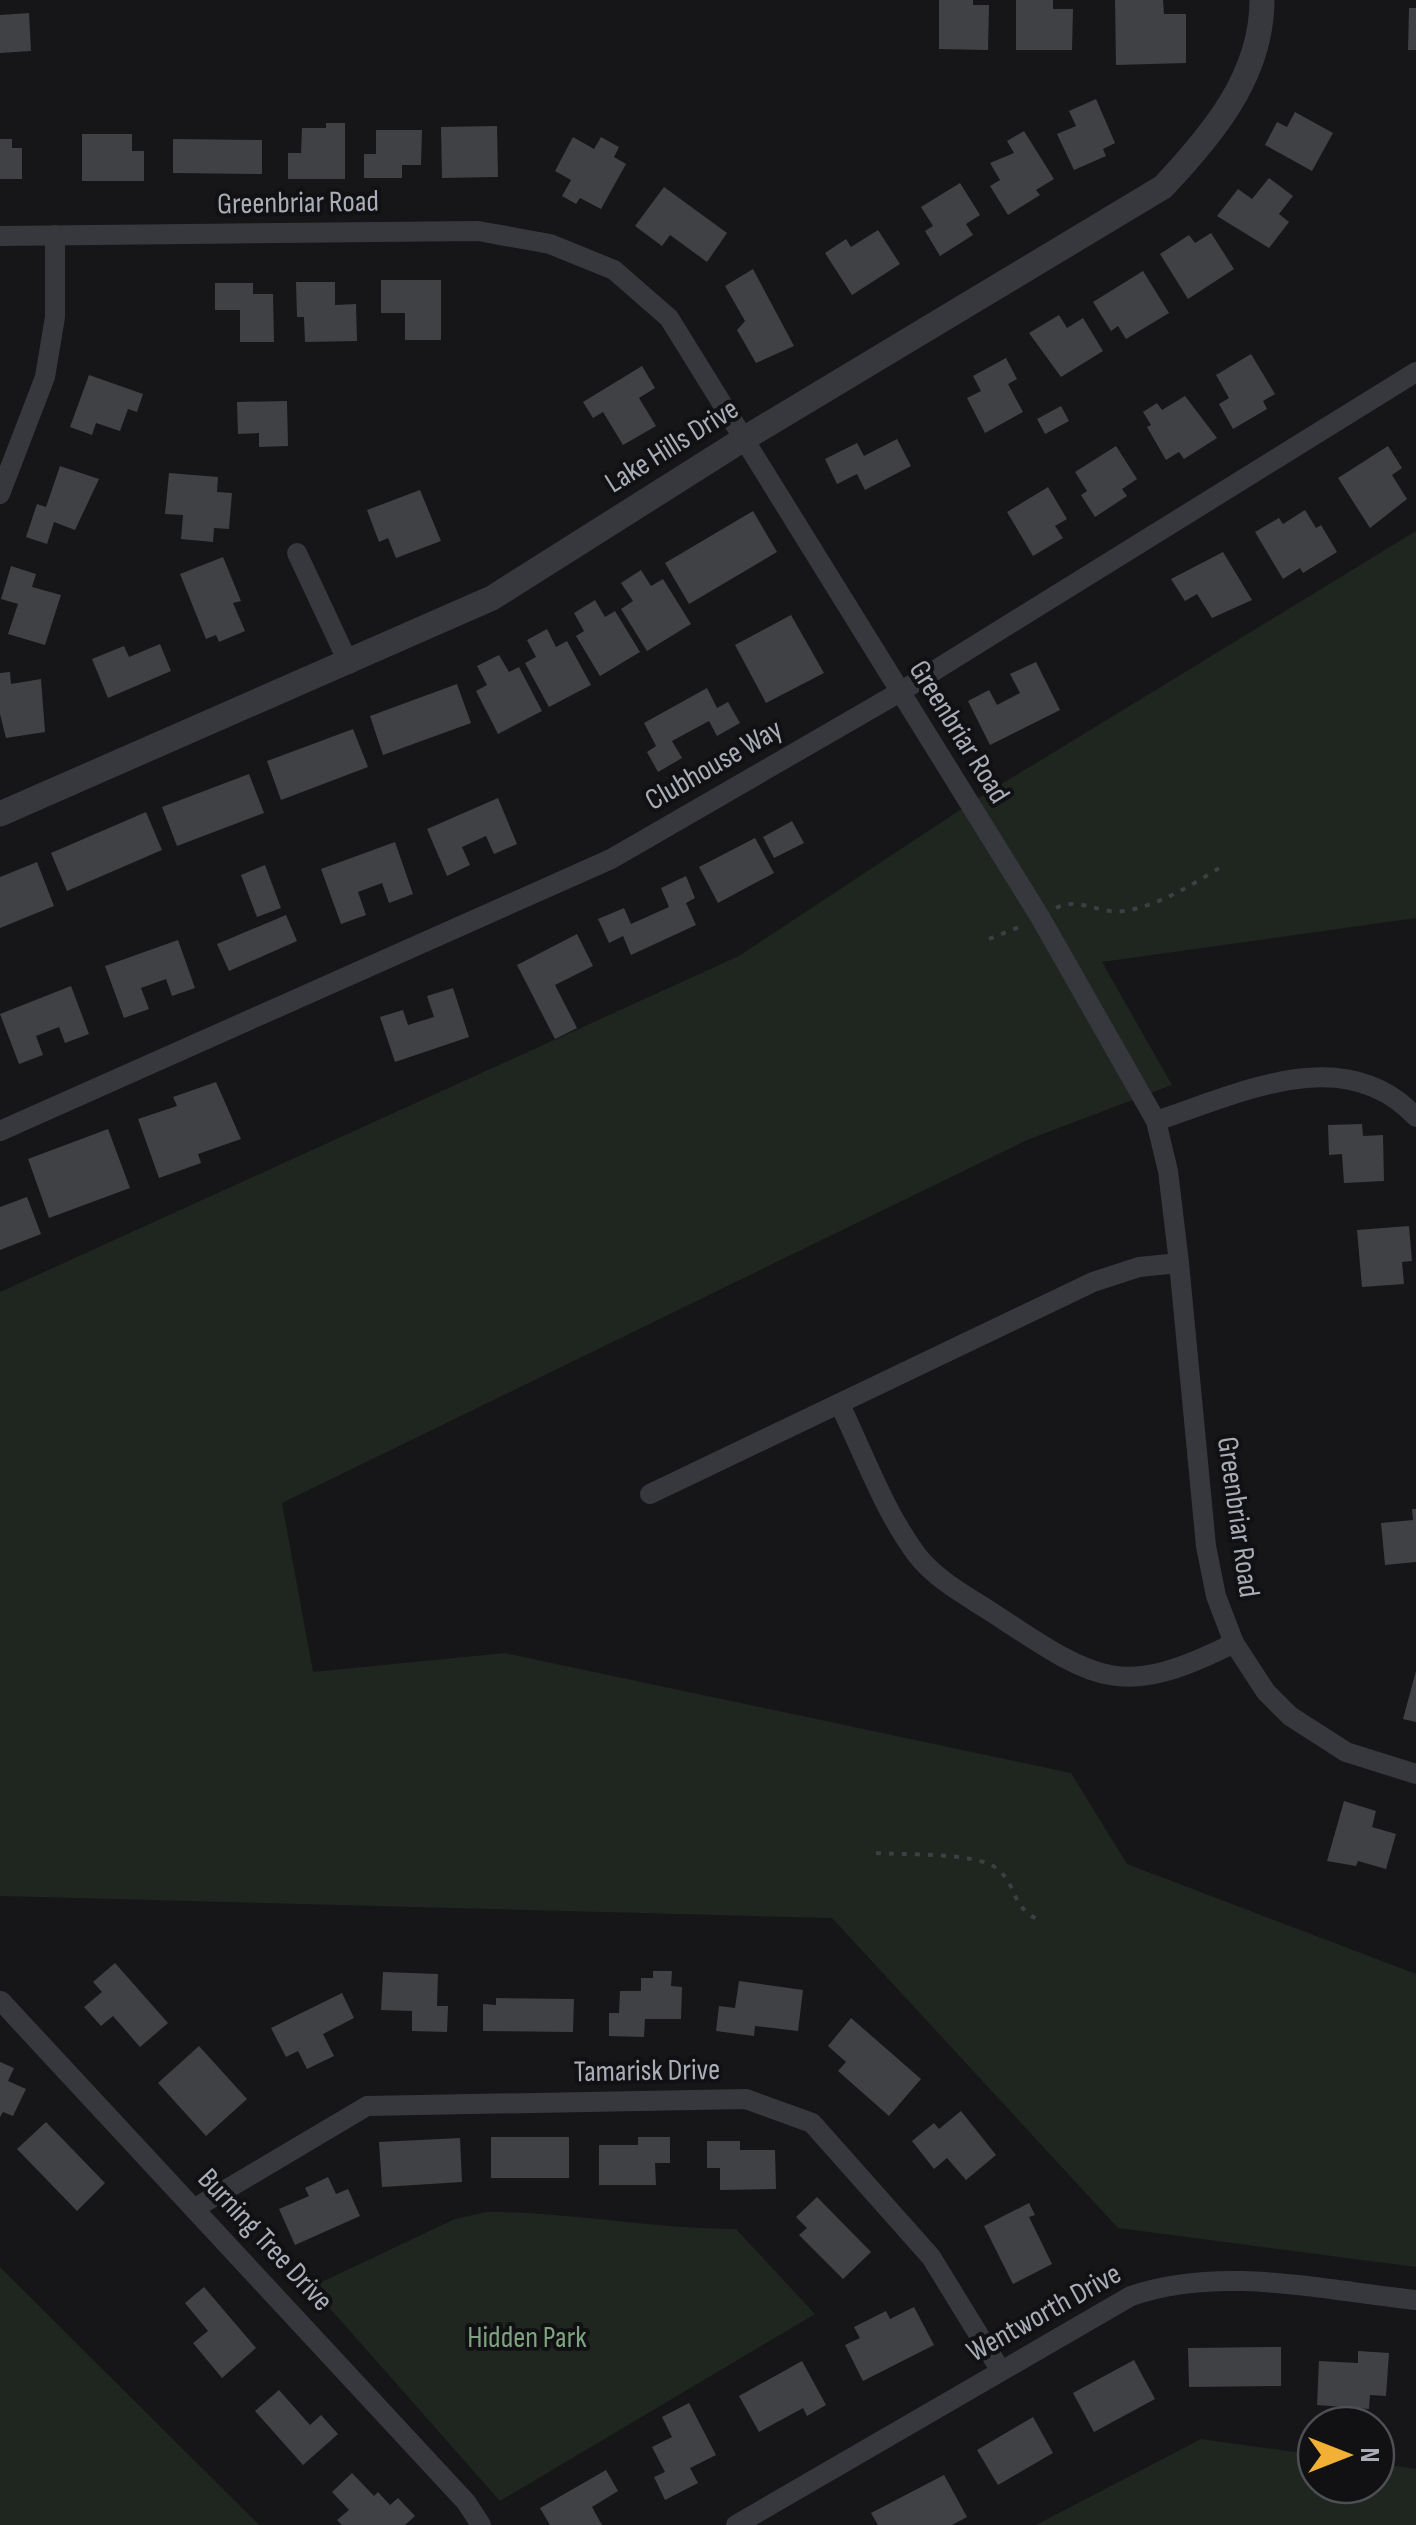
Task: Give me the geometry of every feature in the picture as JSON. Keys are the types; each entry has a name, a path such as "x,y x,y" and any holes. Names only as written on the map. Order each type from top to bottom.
{"street":[{"name":"Lake Hills Drive","path":"0,814 492,598 742,440 1163,187 1210,138 1245,79 1262,0"},
{"name":"Greenbriar Road","path":"0,236 478,230 550,244 614,270 669,318 1040,917 1156,1121 1179,1263 1206,1546 1216,1596 1234,1642 1266,1692 1303,1726 1346,1752 1416,1774"},
{"path":"0,494 46,377 56,317 55,235"},
{"name":"Clubhouse Way","path":"0,1131 611,859 900,692 1416,372"},
{"path":"297,553 349,664"},
{"path":"1156,1121 1271,1084 1320,1075 1367,1083 1416,1118"},
{"path":"650,1494 1093,1282 1139,1267 1179,1263"},
{"path":"840,1404 898,1524 920,1559 945,1582 1059,1656 1092,1672 1141,1678 1172,1672 1234,1642"},
{"name":"Burning Tree Drive","path":"1,2000 466,2502 481,2525"},
{"name":"Tamarisk Drive","path":"195,2208 368,2106 746,2099 812,2124 932,2256 1001,2371"},
{"name":"Wentworth Drive","path":"736,2525 1131,2296 1163,2285 1212,2278 1416,2300"}],"path":[{"path":"988,939 1069,902 1107,912 1128,910 1224,865"},
{"path":"876,1852 984,1862 1002,1875 1019,1908 1041,1921"}],"green space":[{"path":"1416,531 1416,918 1102,962 1172,1085 1027,1140 282,1503 313,1672 505,1653 1071,1773 1127,1864 1416,1974 1416,2267 1118,2228 832,1918 0,1896 0,1292 739,956 969,804"},
{"name":"Hidden Park","path":"486,2212 736,2229 815,2314 500,2501 311,2287 455,2219"},
{"path":"0,2267 259,2525 0,2525"},
{"path":"1201,2439 1296,2452 1296,2505 1396,2505 1396,2466 1416,2469 1416,2525 1036,2525"}],"building":[{"path":"939,0 973,0 973,5 989,5 988,50 939,49"},
{"path":"1016,0 1053,0 1053,9 1073,9 1072,50 1016,50"},
{"path":"1115,0 1163,0 1164,14 1186,14 1186,63 1116,65"},
{"path":"1409,8 1416,8 1416,50 1408,50"},
{"path":"29,13 31,51 0,53 0,15"},
{"path":"1096,99 1115,143 1103,149 1106,156 1074,170 1057,134 1076,126 1069,111"},
{"path":"1295,112 1333,133 1312,171 1265,145 1277,122 1287,127"},
{"path":"326,123 345,123 345,179 288,179 288,153 301,153 302,128 326,128"},
{"path":"497,126 498,177 442,178 441,127"},
{"path":"376,130 422,130 421,165 402,165 402,178 364,178 364,154 376,154"},
{"path":"1024,131 1054,179 1036,190 1040,195 1008,215 990,186 1000,180 990,163 1014,153 1007,141"},
{"path":"82,134 132,134 132,151 144,151 144,181 82,181"},
{"path":"573,137 594,149 601,137 619,147 614,157 626,164 601,209 580,198 576,204 562,196 571,180 555,171"},
{"path":"0,139 12,139 12,148 22,148 22,179 0,179"},
{"path":"173,139 262,140 262,174 173,173"},
{"path":"1269,178 1293,196 1279,214 1289,222 1269,248 1217,216 1238,189 1252,199"},
{"path":"960,183 980,215 966,224 973,235 940,256 925,231 933,226 921,207"},
{"path":"664,187 727,233 707,262 670,235 662,246 635,226"},
{"path":"878,230 900,264 852,295 825,253 846,239 851,247"},
{"path":"1211,233 1234,269 1188,299 1160,254 1189,235 1195,243"},
{"path":"753,269 794,346 756,363 737,330 745,321 725,286"},
{"path":"1143,271 1169,313 1126,339 1118,326 1111,331 1093,302"},
{"path":"381,280 441,280 441,340 405,340 405,313 381,313"},
{"path":"296,282 335,282 335,305 356,304 357,341 305,342 304,317 297,317"},
{"path":"215,283 253,283 253,294 273,294 274,342 240,342 240,310 215,310"},
{"path":"1059,315 1067,328 1083,318 1103,351 1061,377 1029,333"},
{"path":"1251,354 1275,394 1263,401 1267,409 1233,429 1219,404 1229,398 1216,375"},
{"path":"1006,358 1017,379 1008,384 1023,412 985,433 967,398 981,391 973,376"},
{"path":"642,366 655,388 639,398 656,426 623,445 603,412 593,418 583,402"},
{"path":"89,375 143,394 137,412 128,409 120,431 96,423 92,435 70,427"},
{"path":"1185,396 1217,438 1184,459 1179,452 1166,460 1143,412 1157,403 1162,410"},
{"path":"287,401 288,446 259,447 259,433 238,434 237,402"},
{"path":"1061,406 1069,421 1045,434 1037,419"},
{"path":"897,439 911,466 865,490 857,474 837,484 825,459 857,443 864,456"},
{"path":"1116,446 1137,479 1122,489 1127,496 1095,517 1081,495 1087,491 1075,472"},
{"path":"1388,446 1402,468 1392,475 1407,499 1370,528 1338,478"},
{"path":"60,466 99,479 75,530 54,522 47,544 26,537 37,504 46,507"},
{"path":"169,473 218,477 217,492 232,493 229,529 214,528 213,542 181,539 183,515 165,514"},
{"path":"1048,487 1067,519 1055,526 1063,538 1033,556 1007,512"},
{"path":"420,490 441,541 396,558 388,538 379,542 367,510"},
{"path":"1305,510 1316,528 1321,525 1337,552 1303,573 1300,568 1283,579 1255,532 1279,518 1283,524"},
{"path":"753,511 777,552 689,604 665,563"},
{"path":"1223,552 1252,600 1212,618 1197,594 1185,601 1171,579"},
{"path":"223,557 241,601 233,603 245,631 219,642 216,635 206,639 180,574"},
{"path":"11,566 36,574 32,587 61,595 45,645 8,634 18,604 1,599"},
{"path":"641,570 651,586 663,579 691,624 647,651 621,609 633,601 621,583"},
{"path":"595,600 605,617 615,611 640,652 600,676 576,636 584,631 574,613"},
{"path":"791,615 824,673 766,703 735,645"},
{"path":"547,629 556,647 567,641 591,685 549,707 525,663 536,657 527,640"},
{"path":"160,644 171,671 108,698 92,659 124,646 129,657"},
{"path":"499,655 509,672 519,667 542,711 498,734 476,691 487,685 477,666"},
{"path":"1036,662 1060,710 990,745 968,701 989,690 997,705 1020,693 1010,674"},
{"path":"10,672 11,684 41,679 45,732 6,738 0,714 0,673"},
{"path":"457,684 471,723 383,755 370,716"},
{"path":"707,688 717,708 728,702 740,723 717,736 709,721 672,741 682,758 658,772 647,752 656,746 644,723"},
{"path":"353,729 368,767 281,800 267,761"},
{"path":"249,774 264,813 177,846 162,807"},
{"path":"498,798 517,844 494,854 486,836 462,847 470,865 447,876 427,829"},
{"path":"146,812 162,850 67,891 51,853"},
{"path":"792,821 804,843 774,858 763,837"},
{"path":"755,838 774,873 718,903 699,867"},
{"path":"395,842 413,894 389,903 382,883 358,892 366,915 341,924 321,869"},
{"path":"37,862 54,906 0,928 0,877"},
{"path":"265,865 281,908 257,917 241,875"},
{"path":"686,876 695,898 686,903 696,925 631,955 623,936 609,943 598,919 624,908 631,924 669,907 661,888"},
{"path":"286,915 297,941 229,971 217,944"},
{"path":"577,934 593,966 555,985 577,1028 555,1039 517,965"},
{"path":"178,940 195,988 172,996 166,979 141,988 149,1009 124,1018 105,966"},
{"path":"71,986 89,1034 65,1043 59,1027 36,1036 43,1055 19,1064 0,1014"},
{"path":"453,988 469,1037 395,1062 380,1017 403,1010 408,1025 434,1017 427,996"},
{"path":"216,1082 241,1139 198,1154 201,1163 159,1178 138,1119 177,1106 173,1097"},
{"path":"1362,1124 1363,1136 1383,1135 1384,1181 1344,1183 1342,1154 1329,1155 1328,1125"},
{"path":"108,1129 130,1188 49,1218 28,1159"},
{"path":"27,1197 41,1234 0,1250 0,1207"},
{"path":"1409,1226 1412,1261 1402,1262 1404,1284 1362,1287 1357,1230"},
{"path":"1412,1509 1416,1509 1416,1562 1385,1565 1381,1523 1413,1520"},
{"path":"1416,1671 1416,1722 1403,1719"},
{"path":"1344,1801 1376,1811 1372,1827 1396,1834 1386,1869 1358,1861 1356,1866 1327,1861"},
{"path":"115,1963 168,2023 140,2047 113,2016 101,2026 84,2007 102,1992 93,1982"},
{"path":"653,1971 672,1971 671,1986 682,1987 681,2019 645,2019 644,2037 609,2036 609,2013 619,2013 620,1991 641,1991 641,1978 653,1978"},
{"path":"383,1972 438,1974 437,2006 448,2006 447,2032 412,2031 412,2011 381,2010"},
{"path":"739,1981 803,1990 798,2031 755,2026 754,2036 716,2031 719,2006 735,2008"},
{"path":"342,1993 354,2018 323,2034 334,2056 307,2069 298,2051 286,2057 271,2028"},
{"path":"496,1998 574,1999 573,2032 483,2031 483,2004 496,2005"},
{"path":"851,2018 921,2079 889,2116 838,2071 846,2062 828,2046"},
{"path":"199,2046 247,2099 206,2136 158,2083"},
{"path":"0,2062 14,2068 8,2081 26,2089 13,2116 3,2112 0,2117"},
{"path":"961,2111 996,2155 966,2180 947,2158 934,2169 912,2141 934,2123 939,2129"},
{"path":"46,2122 105,2183 77,2211 17,2149"},
{"path":"491,2137 569,2137 569,2178 491,2178"},
{"path":"638,2137 670,2137 670,2163 655,2163 656,2185 599,2185 599,2145 638,2145"},
{"path":"460,2138 462,2182 382,2187 379,2142"},
{"path":"707,2141 740,2141 740,2150 775,2150 776,2189 720,2190 720,2168 707,2168"},
{"path":"328,2177 336,2194 348,2189 360,2216 295,2245 279,2209 309,2196 305,2188"},
{"path":"817,2197 871,2252 843,2279 799,2235 807,2228 796,2217"},
{"path":"1029,2203 1035,2215 1029,2217 1052,2264 1013,2284 984,2226"},
{"path":"204,2287 256,2348 222,2378 193,2343 208,2331 185,2303"},
{"path":"914,2307 934,2345 863,2381 845,2345 860,2338 854,2327 886,2311 890,2319"},
{"path":"1281,2347 1281,2386 1189,2387 1188,2348"},
{"path":"1358,2351 1389,2353 1386,2396 1370,2395 1369,2405 1317,2405 1319,2361 1358,2363"},
{"path":"1134,2360 1155,2399 1094,2432 1073,2393"},
{"path":"802,2361 826,2405 807,2416 803,2408 759,2432 739,2396"},
{"path":"279,2390 310,2425 321,2415 338,2434 303,2465 255,2411"},
{"path":"689,2403 716,2455 690,2468 698,2483 665,2500 654,2477 665,2472 652,2447 672,2437 662,2417"},
{"path":"1033,2417 1053,2453 998,2485 977,2450"},
{"path":"606,2470 618,2491 592,2507 602,2525 550,2525 540,2508"},
{"path":"352,2473 374,2496 378,2492 390,2505 398,2498 415,2516 405,2525 342,2525 337,2520 349,2510 332,2492"},
{"path":"944,2475 967,2517 952,2525 878,2525 871,2513"}]}
